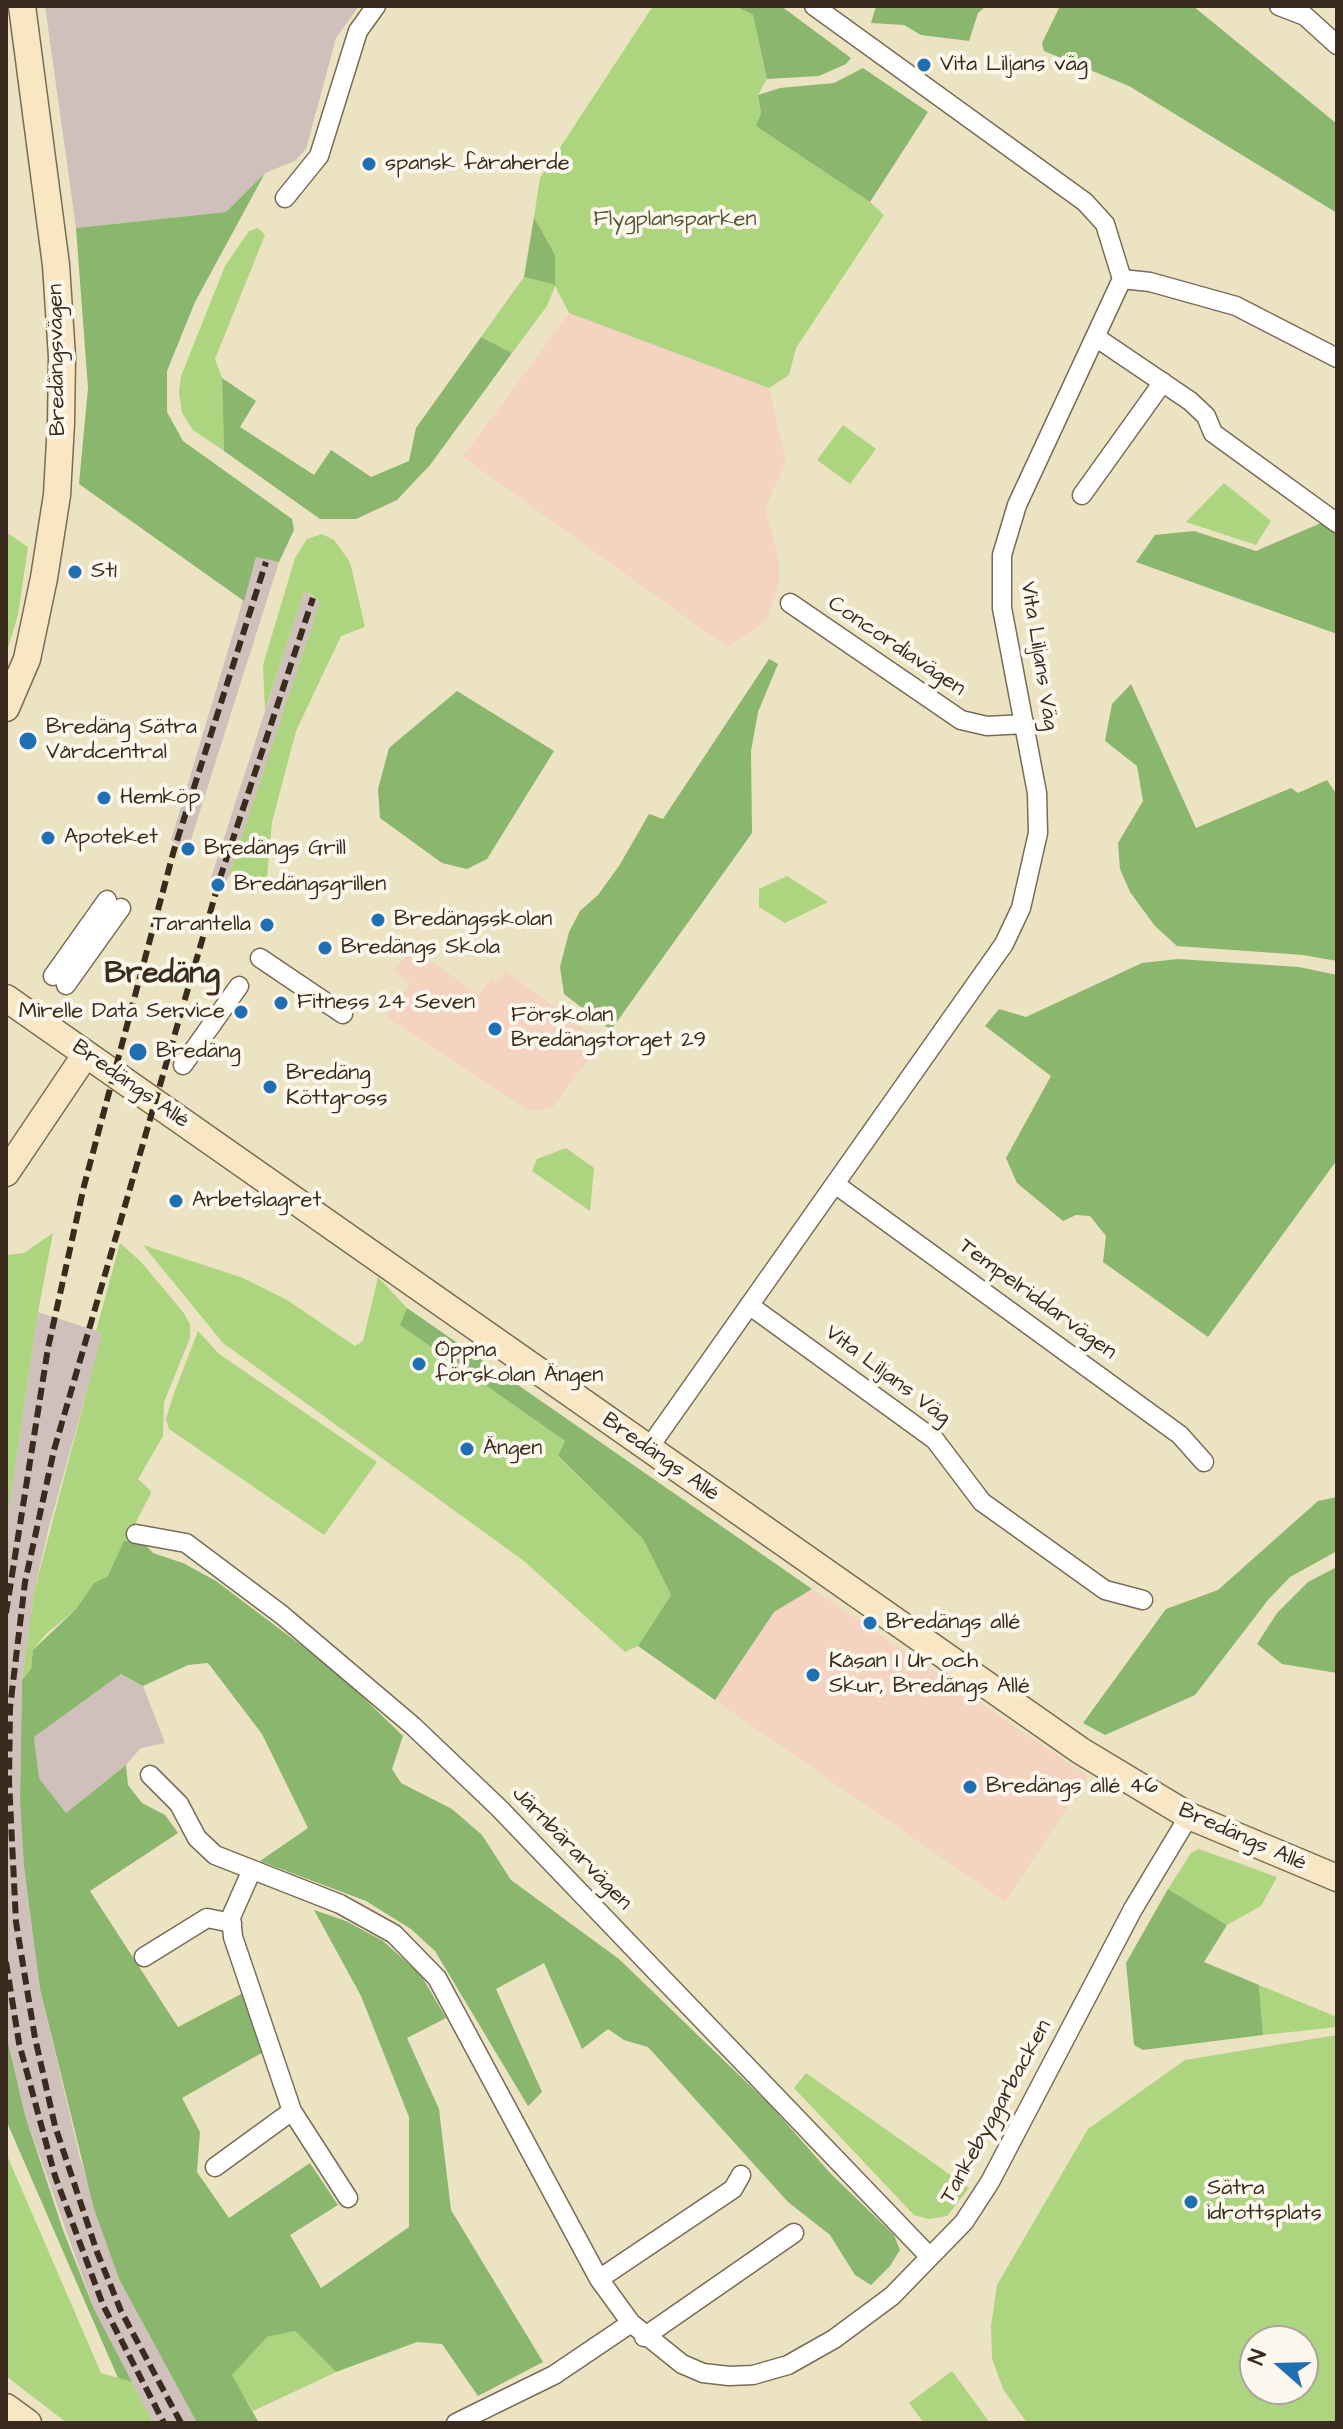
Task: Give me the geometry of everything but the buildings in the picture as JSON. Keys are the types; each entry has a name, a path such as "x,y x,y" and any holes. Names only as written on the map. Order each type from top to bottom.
{"street":[{"name":"Bredängsvägen","path":"6,708 27,659 44,578 57,495 61,410 56,265 22,6"},
{"path":"285,198 319,156 358,31 376,6"},
{"path":"814,6 1085,202 1105,224 1122,279 1150,282 1236,306 1337,358"},
{"path":"1279,6 1305,16 1337,45"},
{"name":"Vita Liljans Väg","path":"648,1449 1004,944 1021,908 1038,833 1037,793 1002,608 1004,545 1017,505 1122,279"},
{"path":"1097,338 1163,382 1206,416 1213,433 1337,523"},
{"path":"1082,495 1163,382"},
{"name":"Concordiavägen","path":"790,603 961,720 987,726 1025,724"},
{"path":"59,980 114,904"},
{"path":"260,958 343,1014"},
{"path":"183,1065 239,986"},
{"name":"Bredängs Allé","path":"6,998 1126,1781 1189,1816 1337,1878"},
{"path":"6,1173 86,1054"},
{"name":"Tempelriddarvägen","path":"835,1184 1180,1435 1204,1462"},
{"name":"Vita Liljans Väg","path":"749,1305 935,1440 982,1502 1105,1590 1143,1600"},
{"name":"Järnbärarvägen","path":"136,1534 186,1543 282,1615 413,1726 510,1819 929,2256"},
{"name":"Tankebyggarbacken","path":"150,1775 179,1804 197,1838 215,1855 251,1872 340,1904 394,1934 437,1978 599,2279 638,2330 682,2364 703,2373 753,2375 788,2365 834,2339 892,2296 964,2222 990,2182 1080,2011 1189,1816"},
{"path":"251,1872 232,1923 233,1937 292,2111 348,2198"},
{"path":"144,1957 207,1918 232,1923"},
{"path":"215,2167 292,2111"},
{"path":"599,2279 733,2189 741,2175"},
{"path":"456,2423 638,2330 794,2233"},
{"path":"6,2407 28,2423"}],"shaded area":[{"path":"45,6 359,6 336,38 306,149 295,161 265,173 226,212 76,228"},
{"path":"569,313 769,388 786,462 765,509 778,557 779,586 766,621 727,647 463,457"},
{"path":"256,557 279,562 187,852 171,840"},
{"path":"304,591 321,601 224,890 210,881"},
{"name":"Förskolan Bredängstorget 29","path":"411,947 479,995 491,979 497,983 505,971 602,1041 552,1108 531,1110 514,1101 386,1017 410,983 394,971"},
{"path":"38,1312 103,1333 49,1527 34,1592 22,1680 20,1801 40,1989 80,2158 120,2281 197,2423 153,2423 94,2309 25,2115 6,2034 6,1528"},
{"path":"812,1589 1088,1776 1005,1902 715,1700 774,1612"},
{"path":"121,1674 143,1686 165,1743 141,1748 126,1765 66,1813 39,1778 34,1737"}],"green space":[{"name":"Flygplansparken","path":"653,6 735,6 753,15 767,79 758,95 761,113 757,126 870,202 884,215 796,348 789,375 769,388 569,313 555,286 547,306 512,353 481,337 524,277 554,285 555,255 534,217 540,178"},
{"path":"735,6 781,6 851,58 846,64 819,76 767,79 753,15"},
{"path":"876,6 986,6 978,13 969,41 921,35 904,25 871,23"},
{"path":"1060,6 1193,6 1337,124 1337,213 1129,86 1044,51 1042,43"},
{"path":"863,68 928,112 870,202 756,126 761,113 758,95 780,88 834,83"},
{"path":"265,173 195,302 167,371 167,412 183,441 292,519 294,530 279,562 256,557 244,601 79,484 88,388 76,228 226,212"},
{"path":"534,217 555,255 555,285 524,277"},
{"path":"258,228 265,235 215,359 222,378 224,451 193,430 182,413 179,392 181,376 225,266 249,231"},
{"path":"481,337 512,353 430,465 397,500 356,519 320,519 224,451 222,378 256,401 240,427 314,475 331,450 371,477 409,461 416,428"},
{"path":"843,425 876,449 850,484 817,460"},
{"path":"1224,483 1271,521 1256,545 1186,522"},
{"path":"1321,523 1337,534 1337,634 1136,562 1155,535 1194,531 1256,551"},
{"path":"6,532 28,547 18,615 6,654"},
{"path":"322,534 334,540 350,562 365,627 341,636 296,731 272,822 267,877 253,895 229,875 320,602 311,594 304,592 265,710 263,665 295,558 307,539"},
{"path":"769,659 778,664 758,712 751,751 752,833 611,1030 564,994 560,967 569,932 580,911 598,895 619,866 649,814 663,819"},
{"path":"1131,684 1196,828 1291,788 1298,793 1327,780 1337,795 1337,961 1303,955 1177,946 1155,926 1130,892 1120,869 1118,843 1143,801 1137,766 1105,741 1112,704"},
{"path":"457,691 554,751 487,859 467,869 442,863 380,818 378,789 389,748"},
{"path":"787,876 828,902 785,923 759,907 759,889"},
{"path":"1178,959 1299,967 1337,975 1337,1160 1208,1337 1103,1262 1106,1236 1090,1216 1076,1215 1063,1221 1017,1183 1006,1158 1051,1076 985,1026 999,1009 1026,1017 1142,963"},
{"path":"566,1148 594,1168 590,1211 532,1171 537,1159"},
{"path":"53,1233 6,1528 6,1255 24,1253"},
{"path":"120,1243 141,1262 183,1312 190,1324 190,1338 164,1402 163,1436 138,1479 151,1491 150,1495 108,1576 94,1583 76,1609 46,1634 33,1650 31,1669 22,1680 34,1592 102,1334 96,1331"},
{"name":"Ängen","path":"143,1245 243,1278 287,1300 355,1346 363,1341 378,1277 407,1308 401,1325 565,1441 558,1457 643,1539 671,1595 638,1646 625,1652 524,1561 223,1343"},
{"path":"407,1308 812,1589 774,1612 715,1700 638,1646 671,1595 643,1539 558,1456 565,1441 400,1325"},
{"path":"198,1331 219,1354 377,1462 324,1535 169,1429 166,1419"},
{"path":"1337,1497 1337,1551 1290,1577 1268,1600 1195,1695 1105,1735 1083,1723 1166,1609 1218,1590 1318,1501"},
{"path":"140,1539 153,1553 183,1563 216,1581 338,1673 403,1736 392,1769 401,1783 452,1809 482,1835 511,1880 619,1959 771,2106 831,2174 894,2235 900,2250 890,2266 871,2285 855,2275 830,2235 788,2202 648,2047 624,2040 608,2029 582,2049 544,1963 496,1989 542,2092 528,2106 435,1951 411,1929 366,1901 260,1861 308,1828 262,1734 208,1663 188,1665 143,1686 121,1674 34,1737 39,1778 66,1813 126,1765 128,1785 142,1803 165,1815 178,1833 90,1891 178,2027 245,1992 265,2051 182,2098 200,2132 197,2172 229,2218 310,2163 338,2205 290,2235 321,2288 409,2227 409,2117 361,1996 314,1910 346,1921 383,1941 421,1975 446,2018 407,2038 439,2109 451,2210 543,2362 478,2396 442,2344 417,2342 336,2372 295,2331 267,2337 232,2375 259,2423 197,2423 120,2281 94,2209 40,1989 24,1865 20,1801 22,1680 31,1669 33,1650 76,1609 94,1583 108,1576 124,1541"},
{"path":"1335,1568 1337,1673 1282,1664 1257,1644 1277,1613 1308,1582"},
{"path":"1199,1849 1277,1877 1261,1906 1227,1925 1168,1889 1191,1853"},
{"path":"1168,1889 1227,1925 1204,1962 1259,1985 1263,2035 1143,2050 1134,2045 1126,1963"},
{"path":"1259,1985 1337,2017 1337,2027 1263,2035"},
{"path":"6,2034 25,2115 63,2230 94,2309 132,2382 118,2378 6,2120"},
{"name":"Sätra idrottsplats","path":"1337,2035 1337,2423 1027,2423 1003,2389 992,2358 991,2326 997,2285 1088,2129 1185,2060"},
{"path":"806,2073 969,2188 947,2216 929,2219 914,2215 794,2088"},
{"path":"6,2153 101,2373 132,2382 153,2423 67,2423 6,2376"},
{"path":"295,2331 336,2372 253,2411 231,2375 267,2337"},
{"path":"952,2371 990,2423 924,2423 909,2403"}],"railway":[{"path":"6,1613 48,1348 84,1186 174,850 266,562"},
{"path":"181,2423 121,2311 97,2252 55,2126 35,2038 16,1922 9,1781 10,1708 25,1582 54,1450 221,875 313,598"},
{"path":"6,1962 19,2043 55,2176 103,2305 164,2423"}],"place":[{"name":"Vita Liljans väg","path":"924,65"},
{"name":"spansk fåraherde","path":"369,164"},
{"name":"St1","path":"75,572"},
{"name":"Bredäng Sätra Vårdcentral","path":"28,741"},
{"name":"Hemköp","path":"104,798"},
{"name":"Apoteket","path":"48,838"},
{"name":"Bredängs Grill","path":"188,849"},
{"name":"Bredängsgrillen","path":"218,885"},
{"name":"Bredängsskolan","path":"378,920"},
{"name":"Tarantella","path":"267,925"},
{"name":"Bredängs Skola","path":"325,948"},
{"name":"Fitness 24 Seven","path":"281,1003"},
{"name":"Mirelle Data Service","path":"241,1012"},
{"name":"Förskolan Bredängstorget 29","path":"495,1029"},
{"name":"Bredäng","path":"138,1052"},
{"name":"Bredäng Köttgross","path":"270,1087"},
{"name":"Arbetslagret","path":"176,1201"},
{"name":"Öppna förskolan Ängen","path":"419,1364"},
{"name":"Ängen","path":"467,1449"},
{"name":"Bredängs allé","path":"870,1623"},
{"name":"Kåsan I Ur och Skur, Bredängs Allé","path":"813,1675"},
{"name":"Bredängs allé 46","path":"970,1787"},
{"name":"Sätra idrottsplats","path":"1191,2202"}],"district":[{"name":"Bredäng","path":"162,976"}]}
